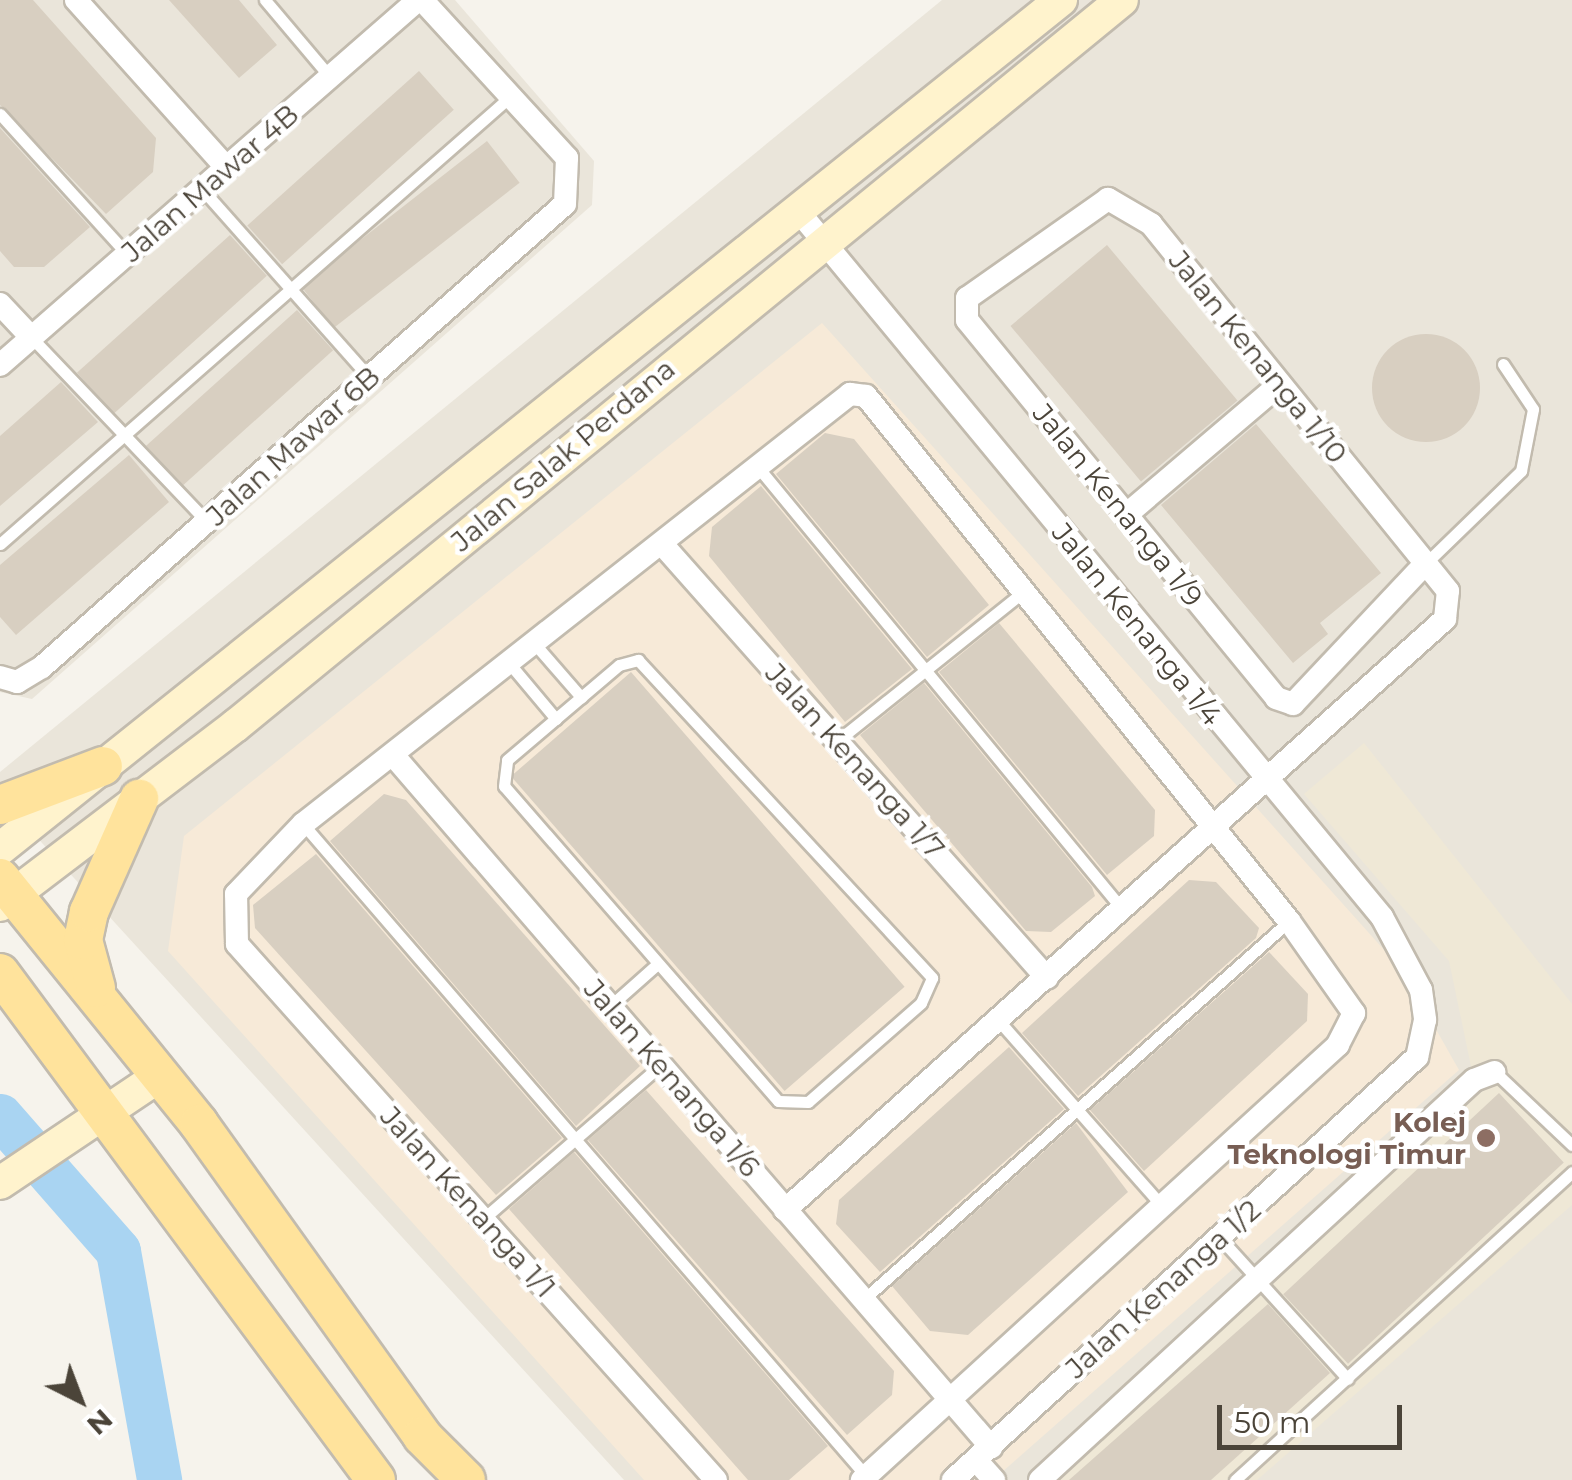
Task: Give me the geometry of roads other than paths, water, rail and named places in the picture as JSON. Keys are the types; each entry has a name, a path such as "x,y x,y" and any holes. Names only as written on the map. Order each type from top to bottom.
{"main road":[{"path":"0,805 103,766"},
{"path":"98,997 83,940 89,912 139,799"},
{"path":"5,893 98,997 154,1068 422,1436 466,1480"},
{"path":"0,973 102,1104 295,1381 376,1480"}],"street":[{"path":"76,0 227,168"},
{"path":"420,0 512,95"},
{"name":"Jalan Mawar 4B","path":"0,365 420,0"},
{"name":"Jalan Salak Perdana","path":"0,849 1061,0"},
{"name":"Jalan Salak Perdana","path":"5,893 139,799 822,239 1122,0"},
{"name":"Jalan Mawar 6B","path":"9,679 207,522 565,204 567,158 512,95"},
{"name":"Jalan Kenanga 1/10","path":"1043,244 1108,199 1151,224 1448,591 1445,619 1268,782"},
{"name":"Jalan Kenanga 1/4","path":"799,212 1382,917 1412,969 1425,1020 1417,1058"},
{"name":"Jalan Kenanga 1/9","path":"1043,244 966,298 966,320 1276,698 1293,704 1425,564"},
{"path":"0,304 31,338"},
{"path":"1126,515 1280,384"},
{"path":"304,824 662,544 827,404 866,396 1213,830 1290,920 1349,999 1352,1031 864,1478"},
{"name":"Jalan Kenanga 1/7","path":"662,544 1047,978"},
{"name":"Jalan Kenanga 1/6","path":"393,756 864,1298 950,1402 983,1454 994,1480"},
{"path":"785,1210 1268,782"},
{"name":"Jalan Kenanga 1/1","path":"304,824 252,868 234,918 237,944 716,1480"},
{"name":"Jalan Kenanga 1/2","path":"953,1480 1417,1058"},
{"path":"7,1176 154,1068"},
{"path":"1040,1480 1474,1080 1494,1072"}],"lane":[{"path":"265,0 330,78"},
{"path":"0,544 512,95"},
{"path":"0,114 128,255"},
{"path":"202,189 370,378"},
{"path":"31,338 207,522"},
{"path":"1425,564 1521,471 1532,409 1503,364"},
{"path":"756,464 1123,910"},
{"path":"836,740 1023,592"},
{"path":"534,643 581,697"},
{"path":"509,663 556,718"},
{"path":"646,665 933,983 822,1094 790,1105 654,967 504,786 506,760 556,718 618,666 646,665"},
{"path":"304,824 864,1478"},
{"path":"864,1298 1290,920"},
{"path":"610,1006 654,967"},
{"path":"999,1021 1164,1207"},
{"path":"483,1219 660,1065"},
{"path":"1494,1072 1572,1145"},
{"path":"1235,1480 1572,1172"},
{"path":"1220,1238 1348,1378"}],"waterway":[{"path":"0,1116 118,1251 159,1480"}],"place":[{"name":"Kolej Teknologi Timur","path":"1486,1138"}]}
